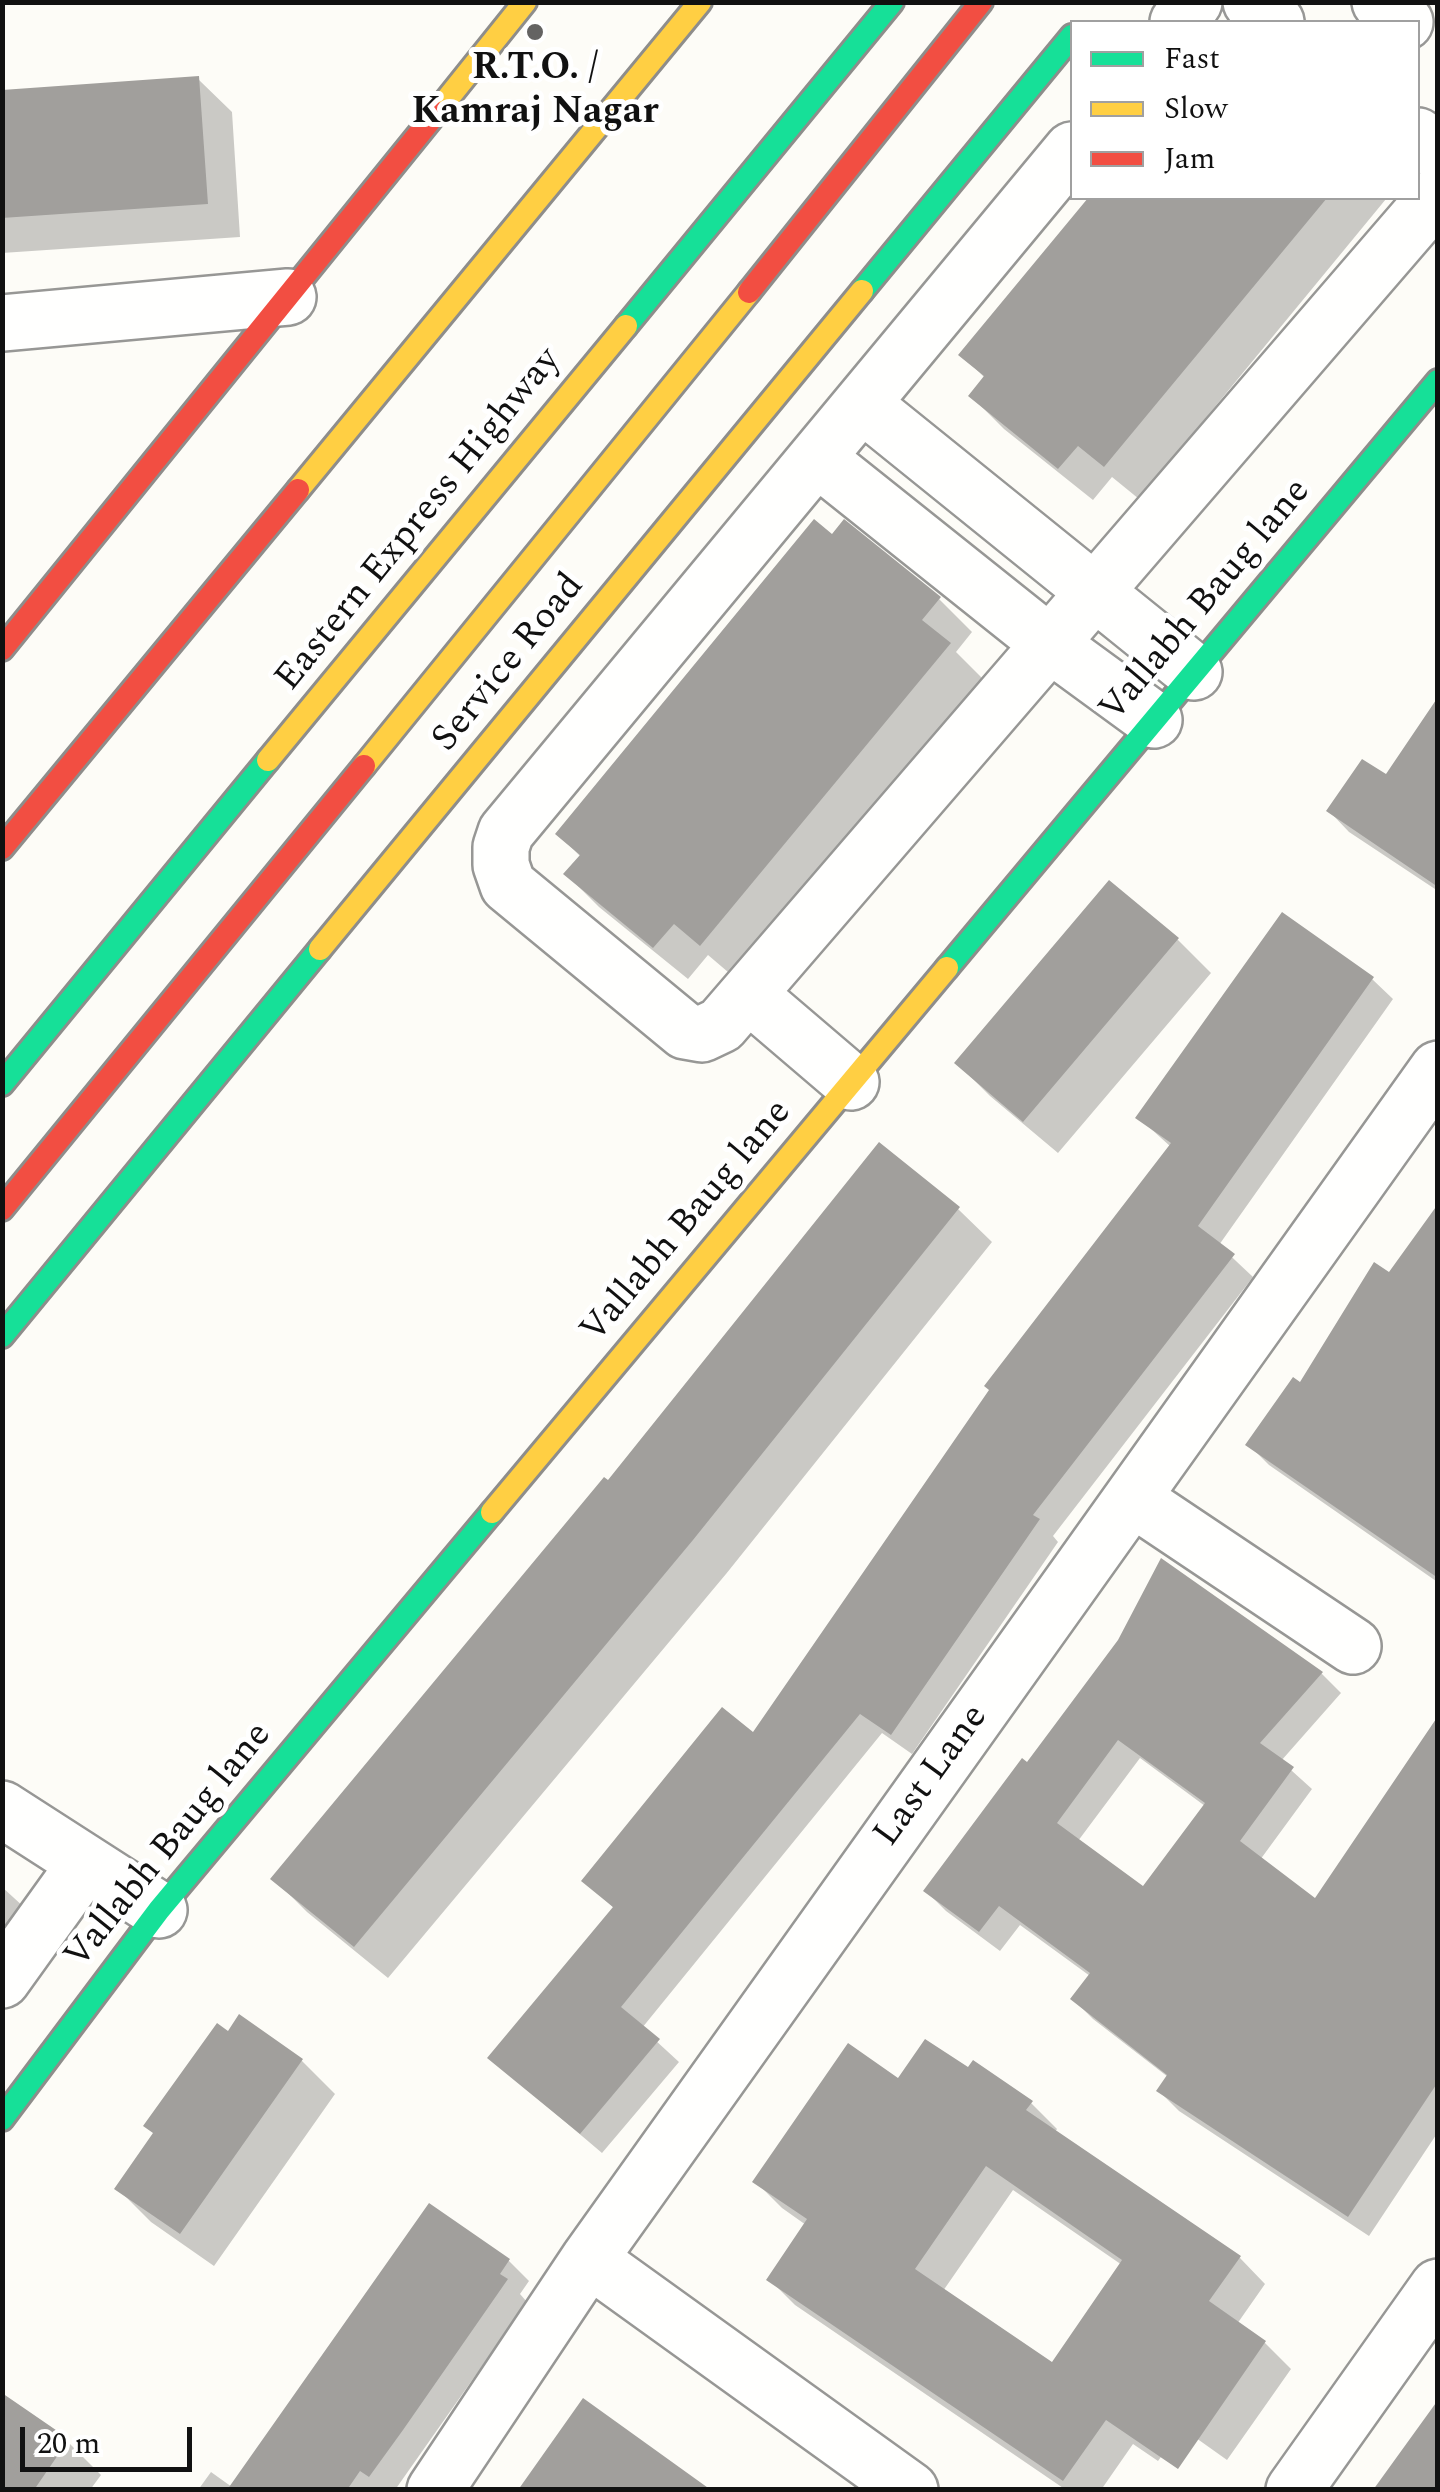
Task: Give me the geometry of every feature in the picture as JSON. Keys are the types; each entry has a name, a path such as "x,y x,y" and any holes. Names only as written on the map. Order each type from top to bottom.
{"main road":[{"path":"2,649 525,2"},
{"path":"2,848 700,2"},
{"name":"Eastern Express Highway","path":"2,1084 892,2"},
{"path":"2,1209 590,490 982,2"},
{"name":"Service Road","path":"2,1336 1070,38"},
{"name":"Vallabh Baug lane","path":"2,2119 160,1910 1438,381"}],"street":[{"path":"1251,2 1274,20"},
{"path":"1380,2 1402,20"},
{"path":"1070,152 506,832 501,865 508,885 686,1032 702,1034 721,1025 1438,194"},
{"path":"2,323 288,297"},
{"path":"862,404 1194,672"},
{"path":"817,458 1050,644 1154,720"},
{"path":"748,994 851,1082"},
{"name":"Last Lane","path":"435,2490 589,2259 1438,1069"},
{"path":"1132,1498 1353,1646"},
{"path":"2,1809 160,1910"},
{"path":"2,1980 86,1863"},
{"path":"589,2259 910,2490"},
{"path":"1294,2490 1438,2288"}],"building":[{"path":"199,76 208,204 2,218 2,90"},
{"path":"1086,200 1325,200 1104,467 1078,446 1058,469 968,396 984,376 958,355"},
{"path":"814,519 832,534 844,519 941,597 922,620 951,643 700,946 674,924 653,948 563,874 580,855 555,834"},
{"path":"1438,697 1438,887 1326,811 1362,759 1386,774"},
{"path":"1109,880 1179,938 1023,1122 954,1063"},
{"path":"1282,912 1374,977 1198,1226 1235,1254 1033,1515 1040,1519 891,1735 860,1714 621,2007 660,2039 580,2134 487,2058 613,1907 581,1881 722,1707 753,1732 989,1390 984,1386 1171,1143 1135,1118"},
{"path":"879,1142 960,1207 693,1540 354,1947 270,1879 604,1477 608,1480"},
{"path":"1438,1204 1438,1578 1245,1445 1293,1377 1300,1382 1374,1262 1389,1272"},
{"path":"1161,1558 1323,1672 1260,1743 1294,1767 1240,1841 1315,1898 1438,1716 1438,2082 1348,2217 1156,2091 1167,2075 1070,1999 1090,1973 999,1906 979,1932 923,1891 1022,1758 1027,1762 1118,1640","holes":["1118,1740 1205,1803 1143,1886 1057,1823"]},
{"path":"239,2014 303,2059 180,2234 114,2189 153,2133 143,2126 217,2023 228,2031"},
{"path":"925,2039 968,2067 973,2060 1033,2101 1026,2110 1241,2256 1209,2301 1266,2341 1178,2469 1106,2420 1063,2481 766,2280 807,2219 752,2182 848,2043 898,2078","holes":["986,2166 1122,2260 1052,2362 915,2269"]},
{"path":"429,2203 510,2259 500,2274 508,2279 403,2430 369,2477 360,2471 347,2490 227,2490"},
{"path":"2,2393 69,2439 34,2490 2,2490"},
{"path":"583,2398 711,2490 518,2490"},
{"path":"1438,2400 1438,2490 1373,2490"}],"traffic: fast":[{"path":"626,326 892,2"},
{"path":"862,291 1070,38"},
{"path":"947,968 1438,381"},
{"path":"2,1084 268,760"},
{"path":"2,1336 320,949"},
{"path":"2,2119 159,1910 492,1512"}],"traffic: slow":[{"path":"436,113 525,2"},
{"path":"298,490 700,2"},
{"path":"320,949 862,291"},
{"path":"364,766 749,292"},
{"path":"268,760 626,326"},
{"path":"492,1512 947,968"}],"traffic: jam":[{"path":"749,292 981,2"},
{"path":"2,649 436,113"},
{"path":"2,848 298,490"},
{"path":"2,1209 364,766"}],"place":[{"name":"R.T.O. / Kamraj Nagar","path":"535,32"}]}
